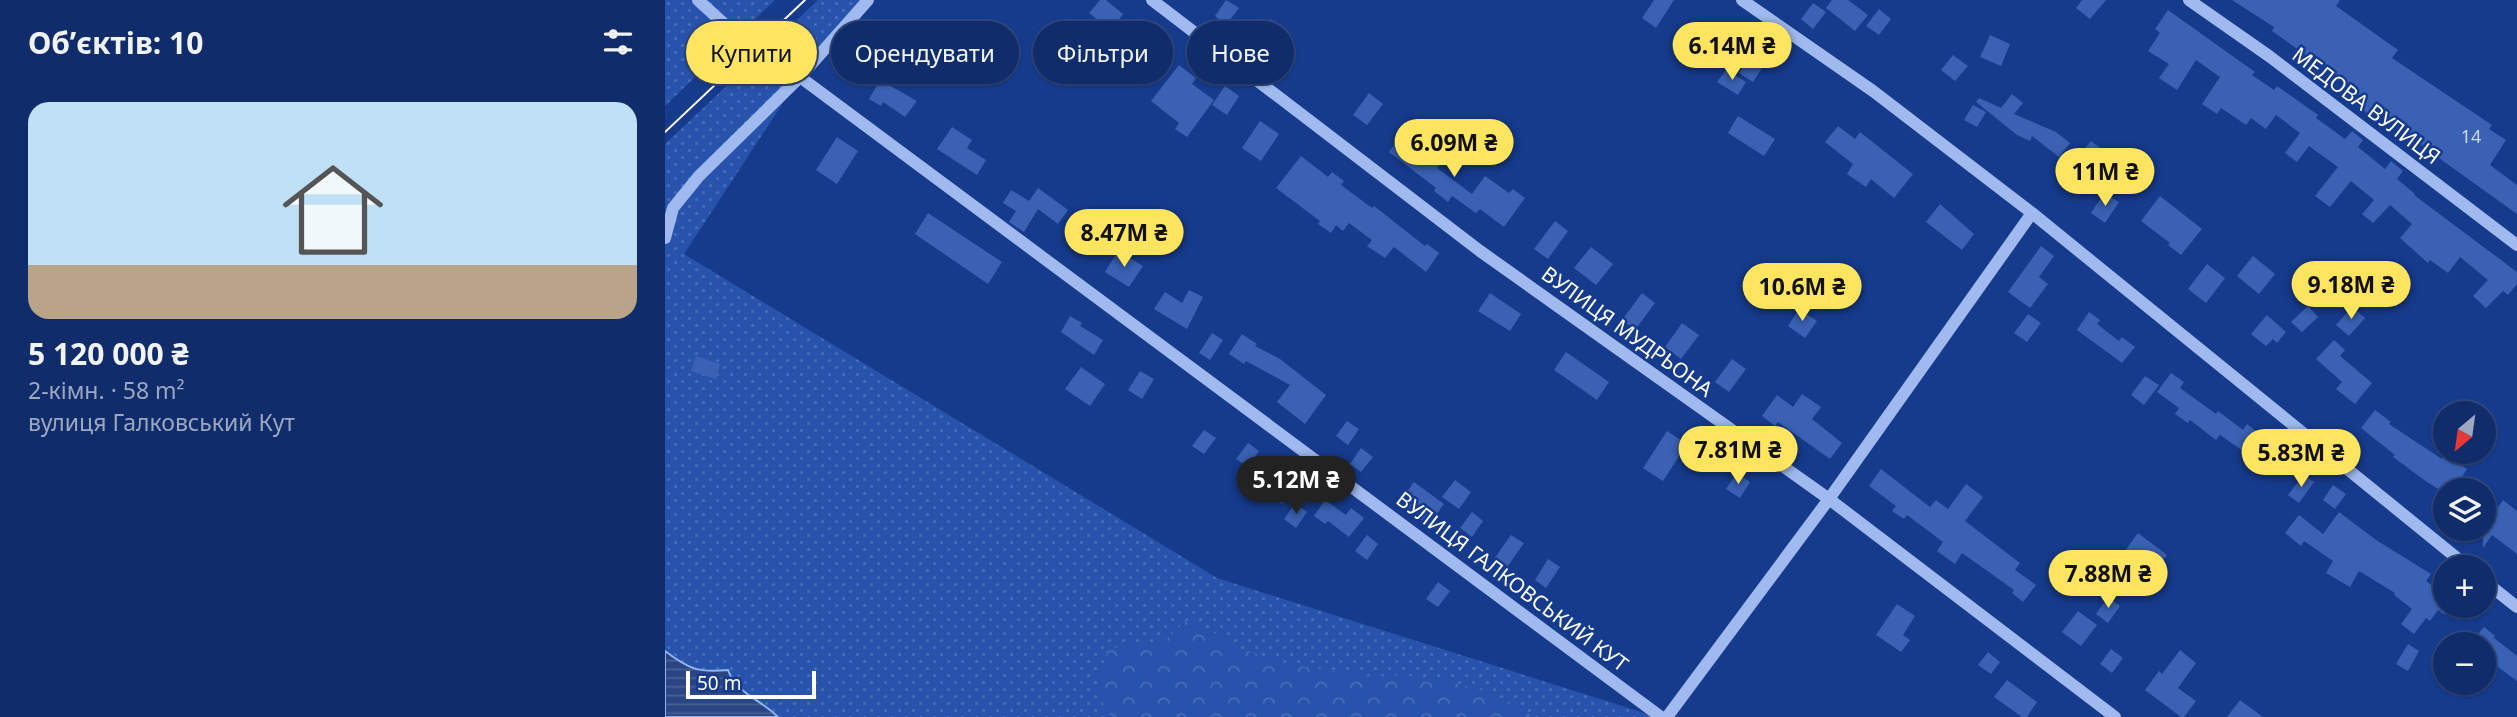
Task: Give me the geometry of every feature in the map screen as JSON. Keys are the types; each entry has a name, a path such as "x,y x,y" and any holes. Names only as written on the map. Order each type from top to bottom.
{"street":[{"path":"698,0 721,21"},
{"path":"817,58 868,0"},
{"name":"ВУЛИЦЯ МУДРЬОНА","path":"1152,0 1480,251 1829,499 2115,717"},
{"path":"1742,0 1873,91 2032,213 2453,555"},
{"name":"МЕДОВА ВУЛИЦЯ","path":"2189,0 2269,56 2517,245"},
{"path":"665,238 673,208 699,176 793,84"},
{"name":"ВУЛИЦЯ ГАЛКОВСЬКИЙ КУТ","path":"809,84 1664,717"},
{"path":"1664,717 1829,499 2032,213"},
{"path":"2496,590 2517,607"}],"green space":[{"path":"665,0 775,0 753,21 686,21 688,84 665,106"},
{"path":"818,0 868,0 849,21 831,21 831,42 817,58 817,21 796,21"},
{"path":"729,84 795,84 684,254 1217,578 1657,717 778,717 737,685 728,670 708,671 681,662 665,651 665,144"},
{"path":"1185,621 1213,632 1234,646 1286,664 1373,677 1401,675 1432,678 1487,691 1534,717 1112,717 1100,693 1100,677 1107,650 1132,643 1167,639"}],"shaded area":[{"path":"665,651 694,668 709,671 728,670 737,685 778,717 665,717"}],"building":[{"path":"1100,0 1106,0 1123,14 1118,21 1099,21 1089,13"},
{"path":"1226,0 1239,8 1229,21 1221,21 1215,16"},
{"path":"1654,0 1674,0 1656,28 1642,18"},
{"path":"1832,0 1848,0 1868,15 1855,31 1826,8"},
{"path":"2082,0 2106,0 2090,19 2076,8"},
{"path":"2232,0 2340,0 2336,6 2398,50 2392,58 2492,125 2489,129 2506,140 2490,165 2517,185 2517,214 2443,161 2410,136 2411,134 2375,110 2371,116 2359,107 2365,100 2347,87 2348,85 2272,31 2274,27"},
{"path":"1813,3 1826,12 1813,29 1801,19"},
{"path":"1879,9 1891,19 1879,35 1866,26"},
{"path":"2168,10 2255,72 2252,75 2274,90 2277,86 2318,115 2316,118 2345,139 2352,131 2363,140 2358,147 2385,169 2391,161 2403,171 2397,179 2414,195 2517,272 2517,284 2508,295 2503,291 2486,308 2473,296 2488,280 2460,257 2448,273 2430,260 2428,263 2400,238 2412,224 2390,205 2373,223 2362,214 2374,200 2351,181 2330,207 2315,196 2338,167 2309,146 2297,162 2285,153 2300,133 2276,115 2266,129 2251,118 2246,125 2221,108 2217,114 2202,104 2220,77 2196,60 2177,90 2159,78 2169,64 2148,51 2160,33 2155,29"},
{"path":"1705,25 1719,34 1703,59 1689,50"},
{"path":"1990,35 2010,44 2001,66 1980,57"},
{"path":"1755,48 1769,57 1753,82 1739,73"},
{"path":"1953,55 1968,66 1955,81 1941,70"},
{"path":"1179,65 1187,71 1187,84 1192,84 1214,100 1187,137 1175,129 1179,123 1151,101 1164,84 1173,84 1173,73"},
{"path":"1726,70 1746,82 1738,95 1717,82"},
{"path":"878,84 887,84 917,101 905,117 883,102 881,106 869,99"},
{"path":"1225,86 1239,96 1227,115 1212,105"},
{"path":"1369,93 1383,104 1367,125 1353,115"},
{"path":"2012,94 2023,103 2014,114 2056,132 2070,143 2059,157 2032,136 2030,141 2017,135 1976,102 1979,98 2001,108"},
{"path":"1973,105 1986,112 1977,127 1964,120"},
{"path":"1738,116 1775,139 1764,156 1728,133"},
{"path":"1260,121 1279,134 1261,161 1242,148"},
{"path":"1408,126 1432,144 1435,141 1449,151 1437,168 1472,194 1485,176 1509,193 1513,189 1525,198 1504,227 1480,209 1476,213 1452,196 1448,202 1434,191 1436,188 1389,152"},
{"path":"1838,126 1855,139 1860,132 1913,174 1894,198 1871,179 1866,187 1847,174 1853,164 1825,142"},
{"path":"952,127 972,140 967,148 986,160 977,175 937,149"},
{"path":"837,137 858,151 837,184 816,170"},
{"path":"2091,141 2115,159 2102,176 2078,157"},
{"path":"1301,156 1328,177 1332,172 1344,181 1341,185 1372,208 1374,206 1425,246 1427,244 1439,253 1426,272 1394,247 1385,258 1367,246 1372,240 1349,223 1343,231 1336,225 1331,233 1318,224 1320,221 1276,188"},
{"path":"1038,188 1068,210 1058,224 1038,209 1024,232 1009,222 1016,211 1003,203 1011,190 1029,201"},
{"path":"2104,193 2119,202 2105,223 2091,213"},
{"path":"2160,196 2202,229 2181,255 2141,221"},
{"path":"1940,204 1974,234 1962,250 1926,222"},
{"path":"928,213 1002,262 988,284 915,234"},
{"path":"1555,221 1568,231 1548,259 1534,249"},
{"path":"2041,246 2054,256 2039,277 2048,284 2030,308 2008,292"},
{"path":"1591,247 1613,264 1596,285 1574,268"},
{"path":"1118,251 1143,266 1129,287 1105,272"},
{"path":"2253,256 2275,274 2259,294 2237,276"},
{"path":"2207,264 2225,278 2206,303 2188,289"},
{"path":"1189,290 1203,297 1187,329 1154,309 1165,292 1182,303"},
{"path":"1490,293 1521,314 1510,331 1478,311"},
{"path":"1642,293 1655,303 1635,330 1622,320"},
{"path":"2308,306 2318,317 2302,332 2291,322"},
{"path":"2352,307 2365,318 2349,336 2336,325"},
{"path":"1799,309 1817,321 1805,338 1788,326"},
{"path":"2089,312 2100,320 2097,324 2119,341 2122,337 2135,347 2122,363 2077,330"},
{"path":"2028,314 2041,323 2027,342 2014,333"},
{"path":"2267,315 2286,332 2277,343 2273,339 2266,346 2251,334"},
{"path":"1070,316 1082,323 1080,326 1103,340 1094,355 1061,332"},
{"path":"1682,323 1699,335 1681,359 1665,347"},
{"path":"1212,333 1223,340 1210,360 1199,353"},
{"path":"1242,334 1326,395 1305,424 1277,402 1290,385 1246,361 1244,364 1229,354"},
{"path":"2334,340 2345,350 2340,356 2372,383 2355,404 2336,389 2342,382 2316,359"},
{"path":"1566,352 1609,382 1597,400 1554,370"},
{"path":"696,356 720,364 716,379 691,371"},
{"path":"1732,359 1746,369 1729,392 1715,382"},
{"path":"1081,367 1105,384 1090,406 1065,389"},
{"path":"1140,371 1154,379 1142,399 1128,390"},
{"path":"2171,373 2184,382 2180,388 2216,414 2218,411 2243,430 2247,424 2260,434 2246,453 2220,435 2216,440 2190,420 2188,423 2175,414 2179,408 2157,392"},
{"path":"2145,376 2159,385 2144,405 2131,395"},
{"path":"1802,394 1821,407 1812,419 1842,443 1830,459 1778,422 1775,426 1762,416 1777,395 1793,407"},
{"path":"2375,410 2391,422 2389,424 2433,453 2433,464 2459,464 2467,469 2461,478 2433,478 2433,486 2393,457 2395,455 2361,428"},
{"path":"1347,421 1359,429 1348,445 1336,436"},
{"path":"1204,430 1216,438 1204,454 1192,446"},
{"path":"1667,431 1687,444 1663,481 1643,468"},
{"path":"1248,443 1259,451 1248,467 1236,459"},
{"path":"1361,448 1373,457 1361,472 1350,464"},
{"path":"1881,469 1930,507 1936,500 1948,509 1966,484 1983,497 1965,521 2020,563 2015,570 2036,585 2023,602 2012,593 2014,590 1962,553 1955,564 1937,551 1943,542 1907,515 1904,519 1892,511 1896,506 1869,486"},
{"path":"1737,473 1750,482 1740,498 1726,489"},
{"path":"2303,475 2314,482 2299,503 2288,495"},
{"path":"1281,479 1293,488 1282,504 1270,495"},
{"path":"1455,480 1471,492 1459,509 1442,497"},
{"path":"1414,482 1444,504 1428,526 1400,501"},
{"path":"2333,485 2346,494 2335,509 2323,500"},
{"path":"1325,500 1346,515 1351,508 1364,518 1349,537 1328,521 1325,524 1314,516"},
{"path":"2503,500 2517,511 2517,554 2496,538 2496,510"},
{"path":"1295,503 1307,512 1296,528 1284,519"},
{"path":"1472,512 1483,521 1472,537 1460,528"},
{"path":"2339,512 2376,540 2431,574 2426,581 2433,586 2433,617 2430,621 2426,618 2414,634 2401,624 2412,609 2394,595 2395,593 2359,571 2350,587 2326,573 2333,561 2304,541 2301,546 2285,533 2299,515 2323,534"},
{"path":"2138,533 2167,555 2145,584 2116,563"},
{"path":"1367,535 1378,544 1367,560 1355,551"},
{"path":"1511,535 1524,543 1507,567 1494,559"},
{"path":"1548,559 1560,567 1546,588 1535,580"},
{"path":"1438,582 1450,591 1438,607 1426,599"},
{"path":"2108,597 2120,606 2108,623 2096,614"},
{"path":"1897,604 1915,616 1903,635 1910,640 1901,652 1876,635"},
{"path":"2078,611 2097,625 2081,646 2062,632"},
{"path":"2496,640 2517,656 2517,681 2496,666"},
{"path":"2408,644 2419,651 2408,671 2396,664"},
{"path":"2111,649 2123,658 2112,673 2100,664"},
{"path":"2180,650 2196,663 2178,688 2196,701 2184,717 2145,690 2159,671 2162,674"},
{"path":"1988,652 2000,662 1991,674 1978,665"},
{"path":"2007,680 2037,702 2027,717 2022,717 1994,697"},
{"path":"2240,700 2263,717 2227,717"}],"tram line":[{"path":"665,132 805,0"}]}
